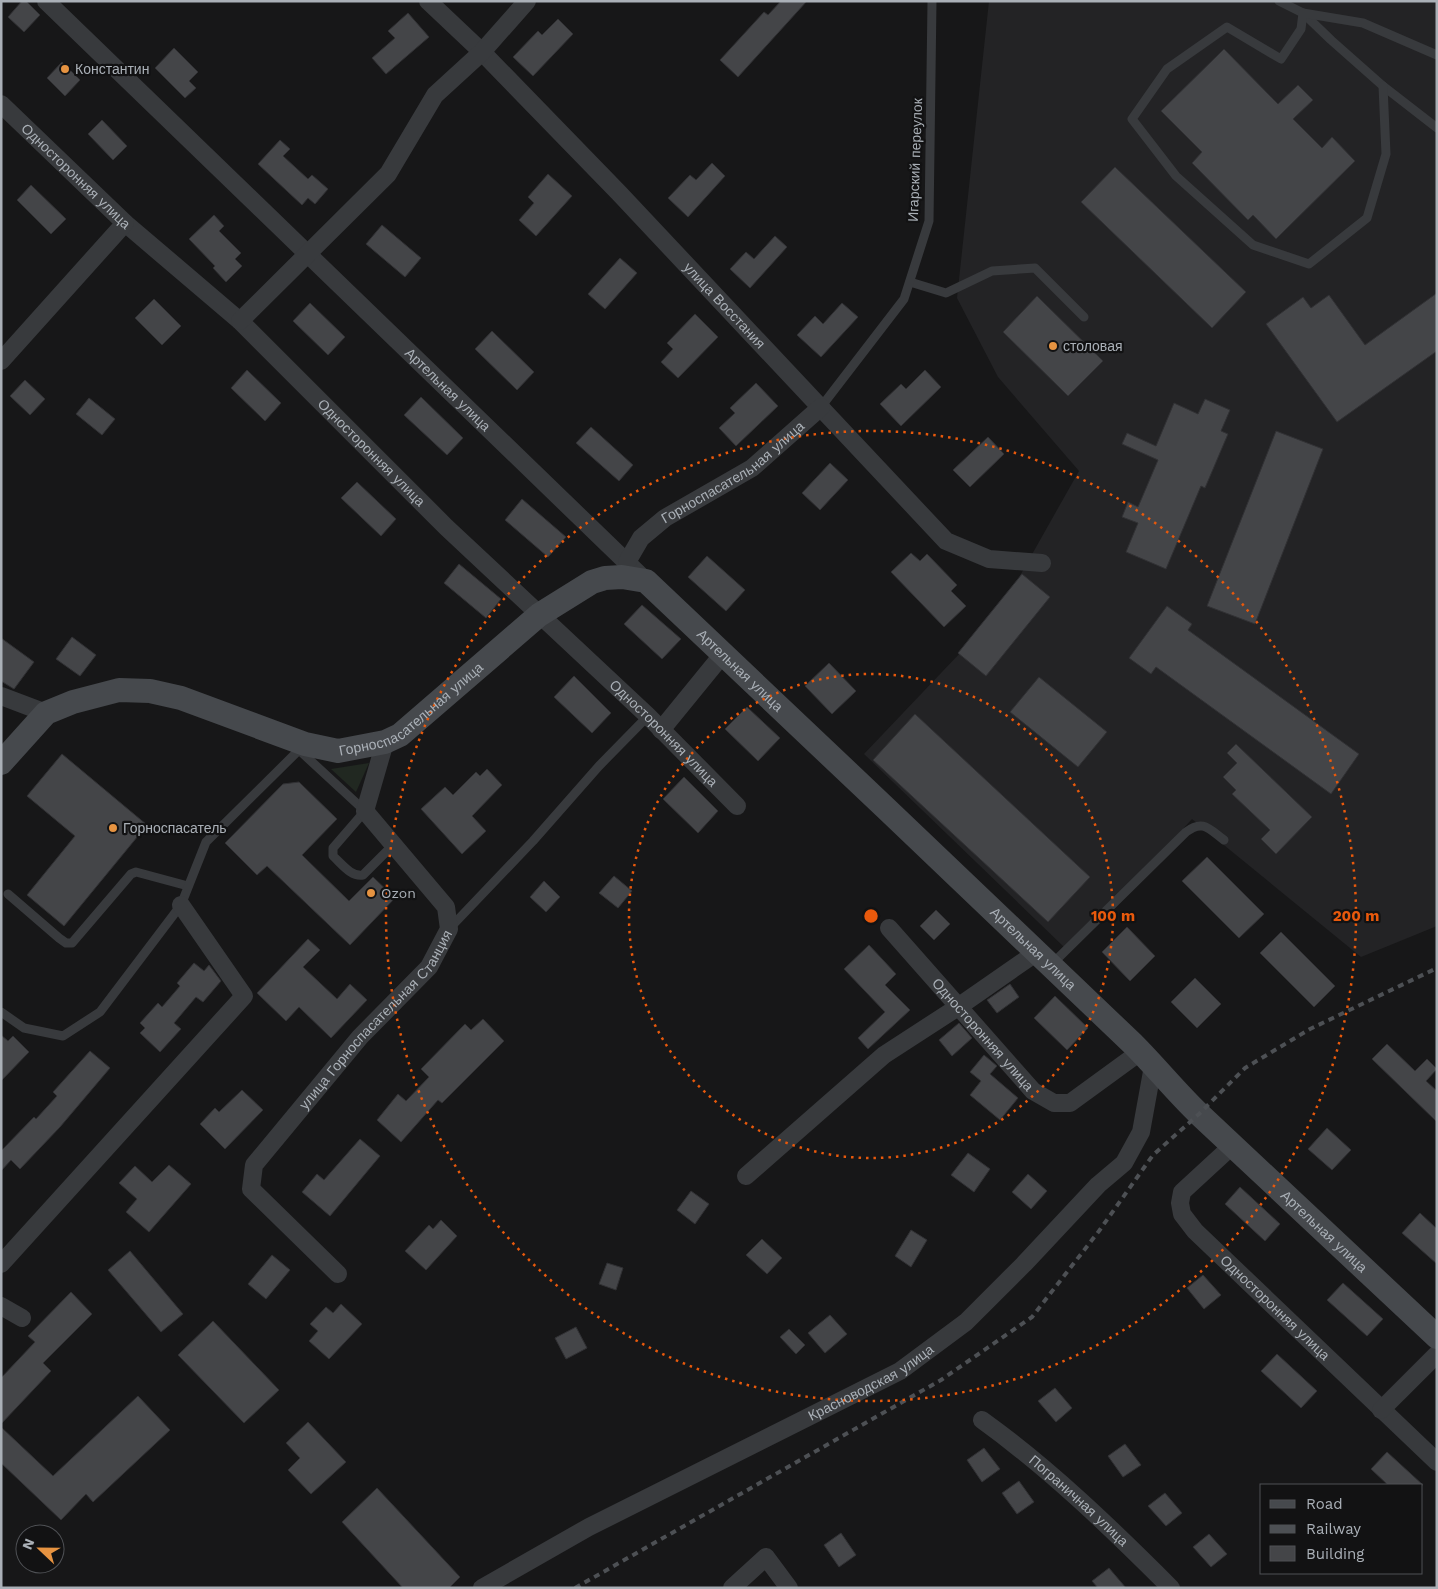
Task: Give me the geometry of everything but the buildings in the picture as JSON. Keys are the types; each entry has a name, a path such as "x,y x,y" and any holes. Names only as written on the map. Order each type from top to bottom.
{"main road":[{"name":"Горноспасательная улица","path":"1,763 46,713 73,702 119,690 150,691 181,698 302,747 338,751 385,742 400,735 539,615 592,582 605,578 622,577 646,581"},
{"name":"Артельная улица","path":"646,581 1044,958 1147,1059 1178,1094 1437,1336"}],"street":[{"name":"Артельная улица","path":"46,1 646,581"},
{"name":"улица Восстания","path":"428,1 482,52 619,193 946,541 989,559 1042,563"},
{"path":"240,321 388,174 435,95 482,52 528,1"},
{"name":"Односторонняя улица","path":"1,104 125,222 240,321 446,527 648,716 737,806"},
{"path":"1,361 125,222"},
{"name":"Горноспасательная улица","path":"627,562 641,538 665,518 752,468 821,407"},
{"path":"661,730 723,654"},
{"path":"1,696 46,713"},
{"path":"365,810 385,742"},
{"name":"улица Горноспасательная Станция","path":"338,1274 251,1189 254,1165 360,1037 429,966 449,929 446,907 365,810"},
{"path":"1,1264 244,996 181,905"},
{"name":"Односторонняя улица","path":"889,928 1033,1092 1054,1103 1070,1103 1147,1059"},
{"path":"746,1176 884,1055 958,1007 1044,958"},
{"name":"Красноводская улица","path":"482,1588 589,1527 900,1371 966,1322 1024,1264 1098,1184 1124,1163 1141,1132 1147,1059"},
{"name":"Односторонняя улица","path":"1233,1146 1182,1192 1180,1203 1182,1214 1195,1231 1437,1462"},
{"path":"1,1306 22,1318"},
{"path":"1381,1410 1437,1354"},
{"name":"Пограничная улица","path":"982,1420 1022,1449 1122,1539 1171,1588"},
{"path":"732,1588 766,1557 789,1588"}],"lane":[{"name":"Игарский переулок","path":"821,407 904,299 929,221 932,1"},
{"path":"1279,1 1303,13 1363,23 1437,55"},
{"path":"1303,13 1384,86 1437,128"},
{"path":"1303,13 1302,29 1281,59 1227,26 1167,69 1132,119 1176,176 1253,245 1309,264 1367,218 1386,154 1384,86"},
{"path":"910,282 946,293 992,272 1035,268 1084,317"},
{"path":"449,929 533,841 599,766 648,716"},
{"path":"1,1012 24,1028 63,1036 100,1012 181,905 206,842 302,747 365,810 334,848 333,856 350,872 357,876 363,876 393,845"},
{"path":"1044,958 1194,826 1204,826 1224,840"},
{"path":"8,894 59,938 66,943 72,943 131,874 136,872 188,886"}],"shaded area":[{"path":"989,1 1437,1 1437,926 1361,957 1192,819 1133,884 1064,947 864,754 1000,611 1079,471 998,377 957,298"},
{"path":"369,763 356,792 331,769"}],"railway":[{"path":"575,1588 941,1380 1032,1317 1099,1231 1153,1155 1199,1114 1245,1068 1310,1029 1437,968"}],"place":[{"name":"Константин","path":"65,69"},
{"name":"столовая","path":"1053,346"},
{"name":"Горноспасатель","path":"113,828"},
{"name":"Ozon","path":"371,893"}]}
